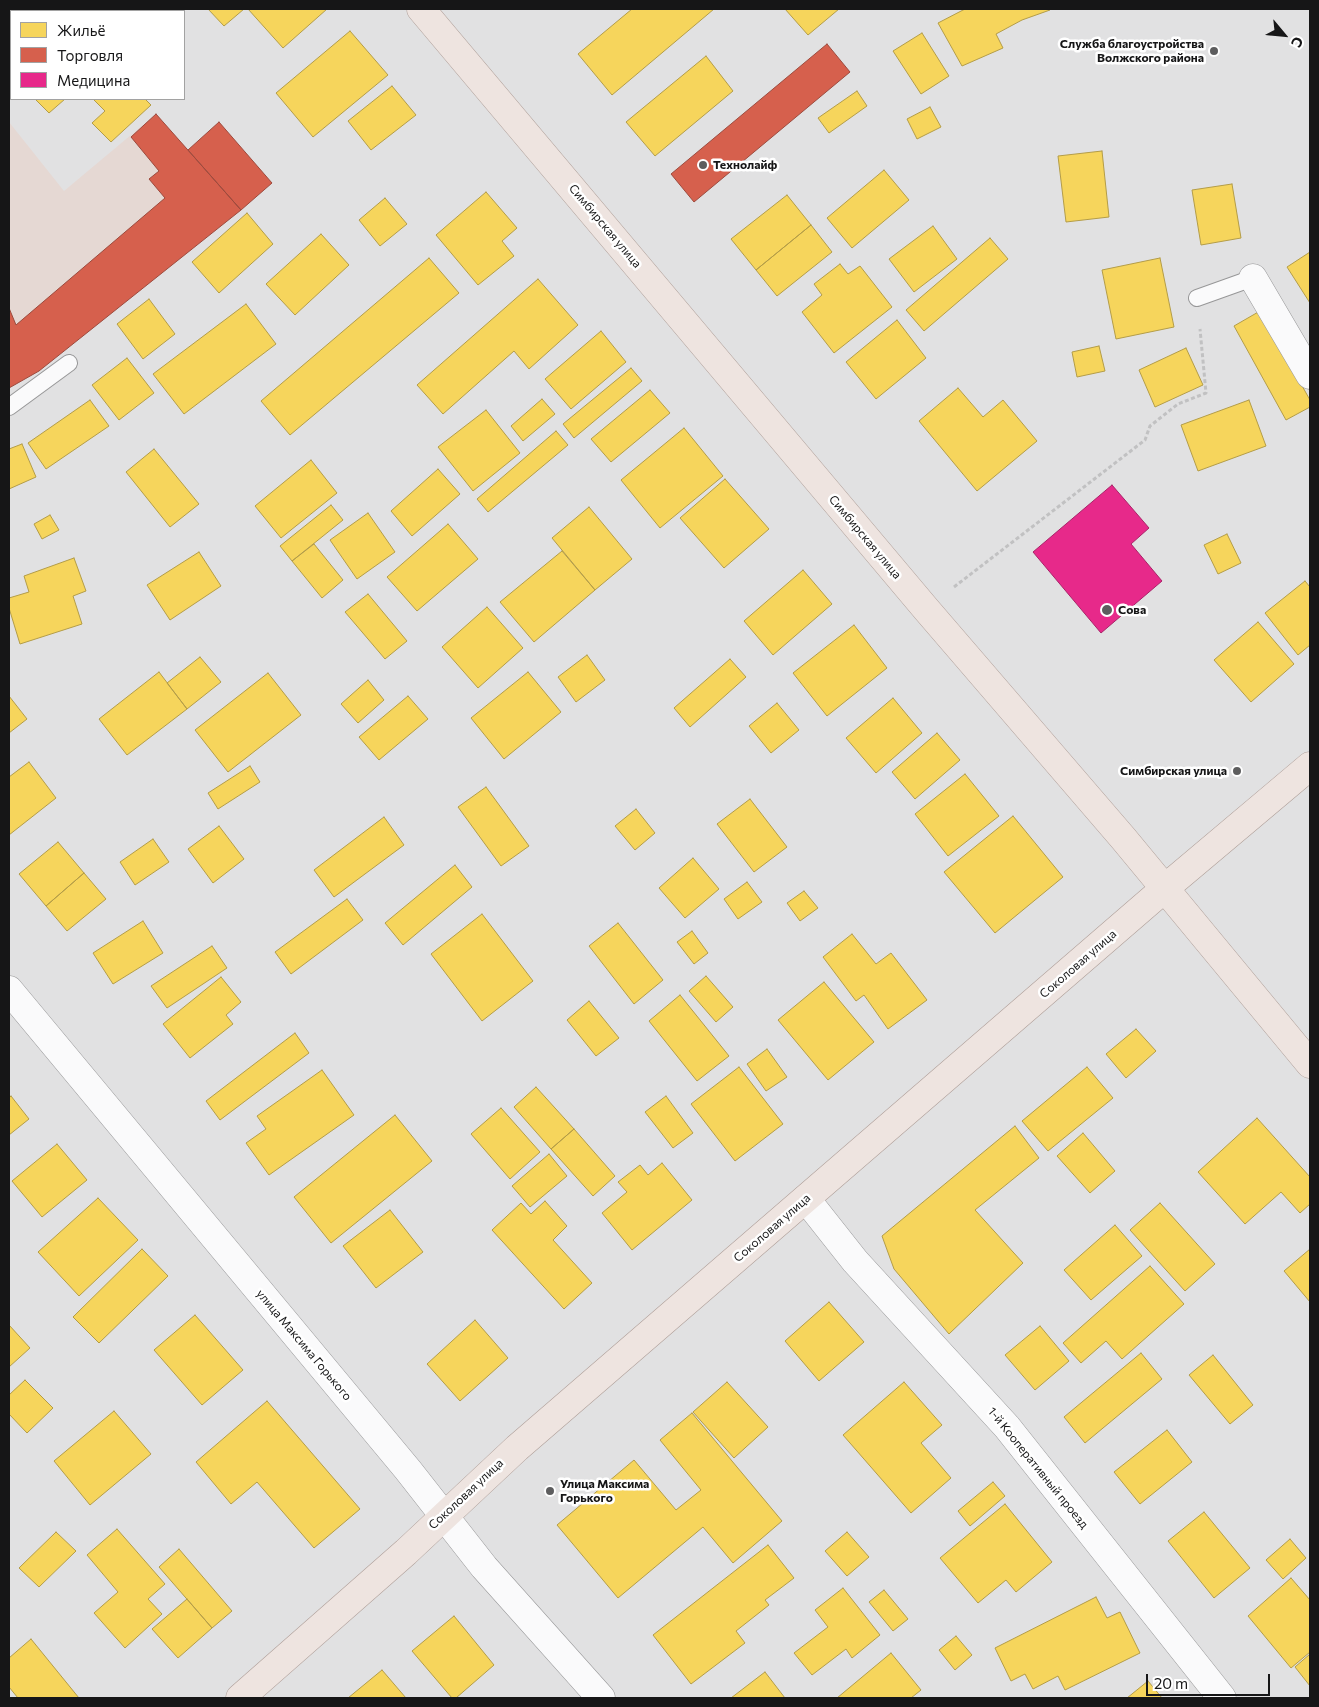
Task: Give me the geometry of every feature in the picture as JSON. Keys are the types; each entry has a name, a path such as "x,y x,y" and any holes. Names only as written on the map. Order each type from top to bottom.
{"main road":[{"name":"Симбирская улица","path":"422,9 926,609 1123,838 1310,1064"},
{"name":"Соколовая улица","path":"240,1698 406,1552 443,1515 517,1448 1164,889 1310,766"}],"street":[{"path":"1254,278 1310,375"},
{"name":"улица Максима Горького","path":"9,990 408,1470 484,1567 601,1698"},
{"name":"1-й Кооперативный проезд","path":"806,1199 855,1261 1007,1427 1222,1698"}],"lane":[{"path":"1197,298 1254,278"},
{"path":"9,407 69,363"}],"path":[{"path":"926,609 1145,440 1150,426 1178,404 1206,392 1197,298"}],"shaded area":[{"path":"156,114 241,210 39,371 9,388 9,122 64,191"}],"building: Жильё":[{"path":"61,9 112,10 62,10"},
{"path":"122,9 163,9 162,10"},
{"path":"208,9 244,9 224,26"},
{"path":"248,9 327,9 283,48"},
{"path":"632,9 714,9 612,95 578,54"},
{"path":"785,9 839,9 808,35"},
{"path":"965,9 1050,10 1022,20 996,34 1003,48 962,66 938,23"},
{"path":"350,31 388,75 313,137 276,93"},
{"path":"922,33 949,76 921,94 893,51"},
{"path":"706,56 733,91 655,156 626,122"},
{"path":"392,86 416,115 371,150 348,121"},
{"path":"857,91 867,106 829,133 818,118"},
{"path":"36,100 64,100 49,113"},
{"path":"94,100 146,100 151,105 111,142 92,123 105,111"},
{"path":"930,107 941,127 917,139 907,119"},
{"path":"1102,151 1109,217 1066,222 1058,156"},
{"path":"884,170 909,200 852,248 827,218"},
{"path":"1232,184 1241,238 1201,245 1192,190"},
{"path":"486,192 517,228 502,241 514,256 478,285 436,235"},
{"path":"787,195 811,225 756,270 731,239"},
{"path":"385,198 407,224 380,246 359,220"},
{"path":"247,213 273,244 219,293 192,262"},
{"path":"811,225 832,252 777,296 756,270"},
{"path":"933,226 957,259 914,292 889,259"},
{"path":"321,234 349,265 295,315 266,284"},
{"path":"990,238 1008,259 924,331 906,310"},
{"path":"1310,252 1310,303 1287,267"},
{"path":"429,258 459,293 290,435 261,401"},
{"path":"1160,258 1174,327 1116,339 1102,270"},
{"path":"840,264 848,274 860,266 892,307 834,353 802,312 822,295 814,284"},
{"path":"538,279 578,325 529,369 514,351 443,414 417,385"},
{"path":"149,299 175,334 143,359 117,324"},
{"path":"246,304 276,344 184,414 153,374"},
{"path":"1260,311 1310,400 1310,407 1286,420 1234,326"},
{"path":"897,320 926,358 876,399 846,362"},
{"path":"601,331 626,362 571,409 545,379"},
{"path":"1099,346 1105,371 1077,377 1072,352"},
{"path":"1186,348 1203,385 1155,407 1139,370"},
{"path":"127,358 154,393 119,420 92,385"},
{"path":"631,368 642,381 574,438 563,424"},
{"path":"958,388 983,417 1003,400 1037,441 977,491 919,421"},
{"path":"650,390 670,413 611,462 591,439"},
{"path":"542,399 555,414 523,441 511,426"},
{"path":"90,400 109,426 46,469 28,443"},
{"path":"1249,400 1266,446 1198,471 1181,425"},
{"path":"486,410 520,453 473,491 438,447"},
{"path":"684,428 723,476 660,528 621,480"},
{"path":"556,431 568,445 488,512 477,499"},
{"path":"22,444 36,477 9,489 9,449"},
{"path":"154,449 199,504 170,527 126,472"},
{"path":"311,460 337,493 281,538 255,506"},
{"path":"438,469 460,494 412,536 391,511"},
{"path":"725,479 769,529 724,568 680,518"},
{"path":"331,505 343,520 292,561 280,546"},
{"path":"589,507 632,559 595,590 552,538"},
{"path":"368,513 395,552 357,579 330,540"},
{"path":"50,515 59,530 42,539 34,524"},
{"path":"448,524 478,559 417,611 387,577"},
{"path":"1227,534 1241,563 1218,574 1204,545"},
{"path":"314,544 343,580 322,598 292,561"},
{"path":"562,551 595,590 534,642 500,602"},
{"path":"199,552 221,586 170,620 147,585"},
{"path":"74,558 86,591 73,596 82,624 20,644 9,608 9,598 29,592 24,576"},
{"path":"803,570 832,604 773,655 744,621"},
{"path":"1305,581 1310,587 1310,645 1298,655 1265,613"},
{"path":"368,594 407,641 385,659 345,612"},
{"path":"487,607 523,648 478,688 442,647"},
{"path":"1258,622 1294,664 1251,702 1214,660"},
{"path":"854,625 887,668 827,716 793,673"},
{"path":"587,655 605,680 576,702 558,677"},
{"path":"200,657 221,682 187,709 167,683"},
{"path":"730,659 746,677 690,727 674,708"},
{"path":"159,672 187,709 127,755 99,719"},
{"path":"528,672 561,712 504,759 471,718"},
{"path":"268,673 301,715 228,772 195,730"},
{"path":"368,680 384,700 358,723 341,704"},
{"path":"9,696 27,719 9,733"},
{"path":"408,696 428,719 379,760 359,737"},
{"path":"893,698 922,733 876,773 846,738"},
{"path":"777,703 799,730 771,753 749,726"},
{"path":"937,733 960,760 915,799 892,772"},
{"path":"29,762 56,798 9,835 9,777"},
{"path":"250,766 260,782 218,809 208,793"},
{"path":"965,774 999,816 948,856 915,814"},
{"path":"486,787 529,846 501,866 458,807"},
{"path":"750,799 787,847 754,872 717,824"},
{"path":"636,809 655,833 635,850 615,826"},
{"path":"1013,816 1063,877 995,933 944,872"},
{"path":"384,817 404,845 334,897 314,870"},
{"path":"219,826 244,859 213,883 188,849"},
{"path":"153,839 169,862 135,885 120,862"},
{"path":"58,842 84,873 46,906 19,874"},
{"path":"693,858 719,889 685,918 659,888"},
{"path":"455,865 472,887 403,945 385,923"},
{"path":"84,873 106,899 67,931 46,906"},
{"path":"747,882 762,902 738,919 724,899"},
{"path":"804,891 818,908 800,921 787,903"},
{"path":"347,899 363,920 291,974 275,952"},
{"path":"482,914 533,981 482,1021 431,954"},
{"path":"143,921 163,953 113,984 93,953"},
{"path":"618,923 663,980 634,1004 589,946"},
{"path":"692,931 708,953 694,964 677,942"},
{"path":"852,934 876,964 891,953 927,1000 888,1029 864,995 856,1001 823,957"},
{"path":"212,946 227,968 167,1008 151,986"},
{"path":"706,976 733,1007 716,1022 689,991"},
{"path":"221,977 241,1002 226,1015 233,1024 190,1058 163,1024"},
{"path":"824,982 874,1042 828,1080 778,1020"},
{"path":"680,995 729,1056 697,1081 649,1021"},
{"path":"589,1001 619,1038 596,1056 567,1020"},
{"path":"1136,1029 1156,1051 1126,1078 1106,1054"},
{"path":"295,1033 309,1053 220,1120 206,1101"},
{"path":"767,1049 787,1077 766,1091 747,1064"},
{"path":"739,1067 783,1124 735,1161 691,1104"},
{"path":"1087,1067 1113,1098 1048,1151 1022,1121"},
{"path":"322,1070 354,1115 269,1175 246,1143 266,1129 257,1116"},
{"path":"536,1087 574,1129 551,1149 514,1107"},
{"path":"11,1096 29,1119 9,1135 9,1098"},
{"path":"666,1096 693,1133 673,1148 645,1112"},
{"path":"501,1108 540,1152 510,1179 471,1134"},
{"path":"395,1115 432,1161 331,1243 294,1197"},
{"path":"1257,1118 1310,1177 1310,1204 1300,1213 1281,1192 1245,1224 1198,1172"},
{"path":"1015,1126 1039,1158 975,1210 1023,1263 949,1334 894,1269 882,1236"},
{"path":"574,1129 615,1176 593,1196 551,1149"},
{"path":"1083,1133 1115,1171 1090,1193 1057,1156"},
{"path":"57,1144 87,1180 42,1217 12,1181"},
{"path":"549,1154 567,1176 530,1207 512,1186"},
{"path":"662,1163 692,1200 632,1250 602,1213 627,1192 618,1182 640,1165 648,1175"},
{"path":"98,1198 138,1240 79,1296 38,1252"},
{"path":"545,1201 567,1226 553,1240 592,1283 564,1309 492,1230 521,1203 531,1214"},
{"path":"1160,1203 1215,1264 1185,1291 1130,1230"},
{"path":"390,1210 423,1252 376,1288 343,1246"},
{"path":"1115,1225 1142,1256 1091,1300 1064,1270"},
{"path":"142,1249 168,1276 99,1343 73,1317"},
{"path":"1310,1249 1310,1302 1284,1271"},
{"path":"1150,1266 1184,1304 1122,1359 1106,1341 1081,1363 1063,1343"},
{"path":"829,1302 864,1342 819,1381 785,1341"},
{"path":"195,1315 243,1370 202,1405 154,1350"},
{"path":"475,1320 508,1358 460,1401 427,1364"},
{"path":"9,1325 30,1348 9,1367"},
{"path":"1040,1326 1069,1361 1035,1390 1005,1355"},
{"path":"1141,1353 1162,1379 1085,1443 1064,1417"},
{"path":"1213,1355 1253,1405 1230,1424 1189,1375"},
{"path":"25,1380 53,1408 27,1433 9,1414 9,1395"},
{"path":"727,1382 768,1427 734,1458 693,1412"},
{"path":"904,1382 942,1425 921,1443 951,1478 911,1513 843,1435"},
{"path":"267,1401 360,1509 314,1548 257,1482 231,1504 196,1462"},
{"path":"114,1411 151,1454 90,1505 54,1461"},
{"path":"692,1413 782,1521 733,1563 703,1527 618,1598 557,1525 634,1460 676,1510 701,1490 660,1440"},
{"path":"1167,1430 1192,1462 1140,1504 1114,1472"},
{"path":"993,1482 1005,1496 970,1526 958,1511"},
{"path":"1005,1504 1052,1562 1016,1592 1006,1580 978,1603 940,1558"},
{"path":"1204,1512 1250,1568 1214,1598 1168,1541"},
{"path":"117,1529 165,1584 148,1599 162,1614 125,1648 94,1613 118,1592 87,1555"},
{"path":"56,1532 76,1551 39,1587 19,1568"},
{"path":"847,1532 869,1557 847,1576 825,1551"},
{"path":"1290,1539 1306,1558 1283,1579 1266,1560"},
{"path":"768,1545 794,1578 765,1600 769,1605 736,1631 745,1643 691,1684 653,1635"},
{"path":"179,1549 232,1611 212,1628 159,1567"},
{"path":"1291,1578 1310,1600 1310,1652 1291,1668 1248,1616"},
{"path":"843,1588 880,1635 852,1658 846,1649 812,1675 794,1653 828,1627 815,1610"},
{"path":"884,1590 908,1619 893,1631 869,1602"},
{"path":"1096,1597 1107,1618 1120,1612 1140,1653 1065,1690 1058,1676 1033,1689 1025,1674 1011,1681 995,1648"},
{"path":"187,1599 212,1628 178,1658 152,1629"},
{"path":"454,1616 494,1665 456,1698 452,1698 412,1651"},
{"path":"956,1636 972,1655 955,1670 939,1650"},
{"path":"31,1639 79,1698 18,1698 9,1687 9,1658"},
{"path":"891,1653 921,1690 911,1698 837,1698"},
{"path":"1310,1654 1310,1686 1295,1667"},
{"path":"382,1670 406,1698 348,1698"},
{"path":"765,1672 785,1698 731,1698"},
{"path":"1148,1681 1162,1698 1127,1698"}],"building: Торговля":[{"path":"827,44 850,72 694,202 671,174"},
{"path":"156,114 241,210 39,371 9,388 9,308 16,325 165,198 149,179 159,171 131,137"},
{"path":"219,122 272,183 241,210 188,150"}],"building: Медицина":[{"path":"1112,485 1149,528 1131,544 1162,581 1101,633 1033,552"}],"place":[{"name":"Служба благоустройства Волжского района","path":"1214,51"},
{"name":"Технолайф","path":"703,165"},
{"name":"Сова","path":"1107,610"},
{"name":"Симбирская улица","path":"1237,771"},
{"name":"Улица Максима Горького","path":"550,1491"}]}
